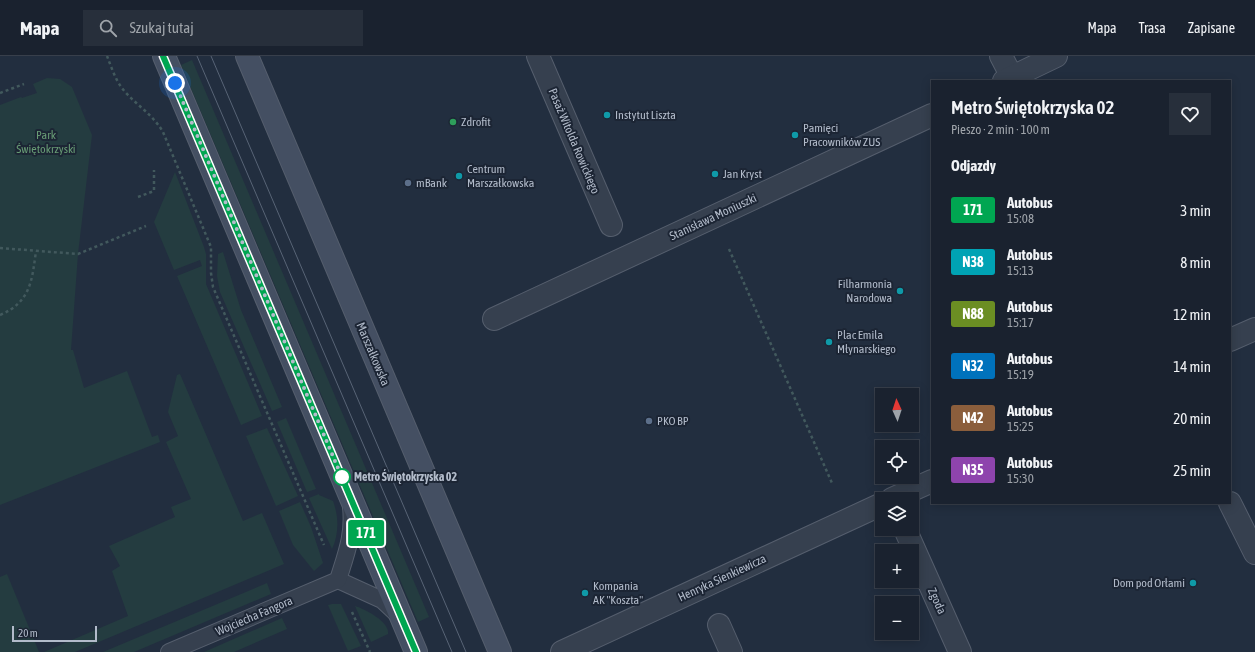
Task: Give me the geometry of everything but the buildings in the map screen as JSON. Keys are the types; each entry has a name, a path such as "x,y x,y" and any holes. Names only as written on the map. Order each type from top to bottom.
{"main road":[{"path":"164,56 416,652"},
{"name":"Marszałkowska","path":"247,56 500,652"}],"street":[{"name":"Pasaż Witolda Rowickiego","path":"538,56 611,225"},
{"path":"1001,56 1010,80 1056,56"},
{"name":"Stanisława Moniuszki","path":"494,319 931,115"},
{"path":"1231,340 1255,329"},
{"path":"907,492 931,480"},
{"path":"1230,504 1255,553"},
{"name":"Henryka Sienkiewicza","path":"562,652 875,507"},
{"name":"Zgoda","path":"908,536 960,652"},
{"path":"719,625 731,652"}],"lane":[{"path":"349,493 352,526 350,541 338,580 382,600 402,618"},
{"name":"Wojciecha Fangora","path":"169,652 338,580"}],"path":[{"path":"107,56 117,81 122,88 150,114 163,132 211,247 211,273 213,287 324,546"},
{"path":"0,92 24,84"},
{"path":"138,197 154,191 154,170"},
{"path":"0,248 78,254 146,226"},
{"path":"729,249 832,483"},
{"path":"0,315 9,311 20,302 26,293 33,278 36,251"},
{"path":"350,607 370,652"}],"green space":[{"path":"192,60 429,617 418,622 181,65"},
{"name":"Park Świętokrzyski","path":"47,78 60,79 72,87 92,135 78,254 71,350 73,350 84,388 127,371 152,437 158,435 160,442 0,505 0,105 37,93 33,84"},
{"path":"175,172 206,254 206,284 262,416 241,425 177,276 202,266 200,260 174,270 154,222"},
{"path":"223,252 241,310 282,407 272,411 220,292 217,276 218,254"},
{"path":"180,374 243,521 262,513 284,564 75,652 44,652 128,616 112,571 120,566 109,546 175,517 171,507 191,499 166,442 178,436 168,412 177,375"},
{"path":"286,418 316,489 307,492 277,422"},
{"path":"267,428 298,496 276,506 246,436"},
{"path":"319,494 333,501 335,507 337,531 332,549 309,498"},
{"path":"300,502 311,527 323,563 314,571 293,545 279,511"},
{"path":"7,574 39,652 0,652 0,577"},
{"path":"267,583 271,594 134,652 103,652"},
{"path":"341,604 361,646 348,651 328,605"},
{"path":"355,606 365,610 381,621 388,629 388,634 371,642"},
{"path":"282,618 287,629 234,652 204,652"}],"tram line":[{"path":"197,56 452,652"},
{"path":"211,56 466,652"}],"bus line":[{"name":"171","path":"163,56 249,255 416,652"}],"place":[{"name":"Instytut Liszta","path":"607,115"},
{"name":"Zdrofit","path":"453,122"},
{"name":"Pamięci Pracowników ZUS","path":"795,135"},
{"name":"Jan Kryst","path":"715,174"},
{"name":"Centrum Marszałkowska","path":"459,176"},
{"name":"mBank","path":"408,183"},
{"name":"Filharmonia Narodowa","path":"900,291"},
{"name":"Plac Emila Młynarskiego","path":"829,342"},
{"name":"PKO BP","path":"649,421"},
{"name":"Metro Świętokrzyska 02","path":"342,477"},
{"name":"Dom pod Orłami","path":"1193,583"},
{"name":"Kompania AK \"Koszta\"","path":"585,593"}],"route":[{"path":"175,83 343,480 342,477"}]}
